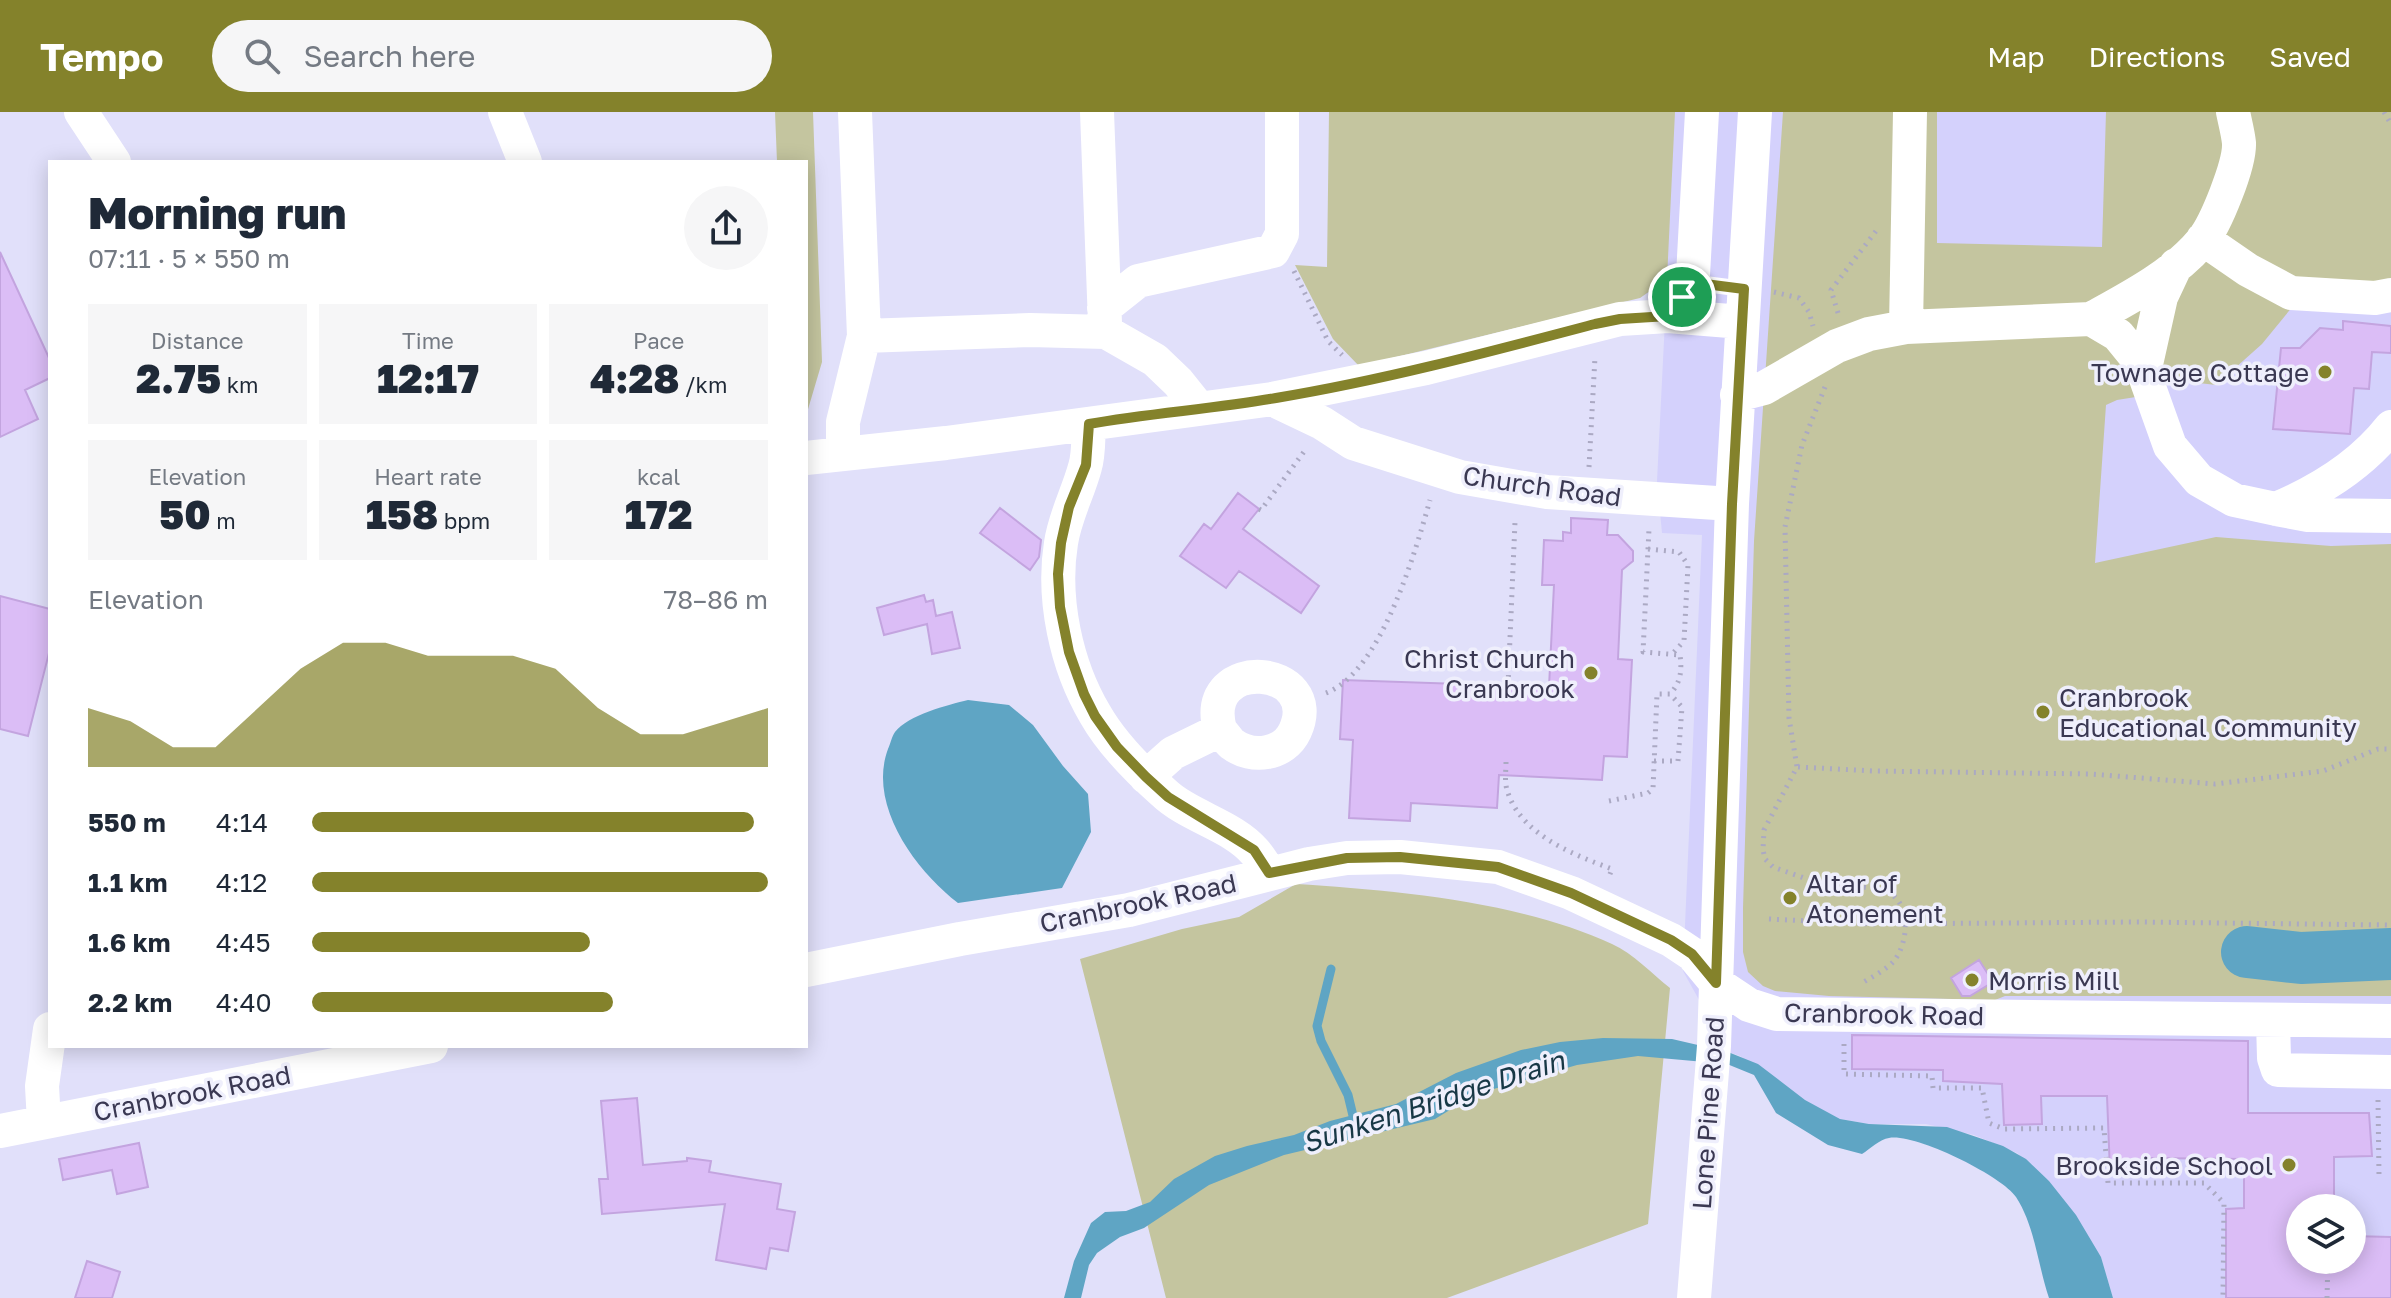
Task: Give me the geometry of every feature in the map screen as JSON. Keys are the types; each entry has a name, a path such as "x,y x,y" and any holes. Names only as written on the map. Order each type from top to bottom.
{"street":[{"path":"81,112 113,160"},
{"path":"505,112 524,160"},
{"path":"843,454 843,422 864,336 855,112"},
{"path":"1097,112 1105,320 1155,360 1198,407"},
{"path":"864,336 1030,330 1105,320 1138,281 1273,251 1282,234 1282,112"},
{"path":"1668,316 1693,275 1702,112"},
{"name":"Lone Pine Road","path":"1694,1298 1714,1046 1737,395 1742,322 1754,290 1755,112"},
{"path":"1906,327 1910,112"},
{"path":"1737,395 1764,388 1826,338 1906,327 2091,319 2124,301 2176,265 2203,239 2229,186 2239,145 2233,112"},
{"path":"2203,239 2248,270 2291,293 2375,298 2391,295"},
{"path":"2144,373 2161,297 2176,265"},
{"path":"1693,275 1705,284 1754,290"},
{"path":"808,458 1272,399 1426,368 1620,319 1668,316 1742,322"},
{"path":"2091,319 2118,335 2140,362 2170,446 2199,480 2234,500 2276,509 2308,515 2391,516"},
{"name":"Church Road","path":"1272,399 1322,423 1353,443 1460,477 1547,492 1732,504"},
{"path":"1089,424 1086,465 1069,507 1061,543 1060,607 1069,652 1084,694 1117,747 1146,777 1168,797 1254,850 1269,873"},
{"path":"2276,509 2301,499 2352,465 2376,446 2391,427"},
{"path":"1250,676 1264,676 1280,682 1293,691 1299,703 1299,721 1293,736 1281,748 1264,753 1249,752 1232,744 1220,730 1217,707 1223,693 1234,682 1250,676"},
{"path":"1146,777 1173,753 1220,730"},
{"name":"Cranbrook Road","path":"808,970 1129,910 1203,893 1269,873 1347,858 1400,857 1498,867 1571,893 1671,940 1692,954 1716,983 1749,1005 1777,1014 2391,1021"},
{"path":"2273,1021 2274,1058 2278,1070 2384,1083"},
{"path":"44,1122 42,1086 48,1043"},
{"name":"Cranbrook Road","path":"0,1131 421,1048"}],"path":[{"path":"2384,112 2391,124"},
{"path":"1826,338 1843,331 1831,290 1886,217 1892,211 1907,207"},
{"path":"1291,266 1328,341 1346,359"},
{"path":"1754,290 1784,292 1799,298 1826,338 1815,417 1802,445 1785,527 1789,718 1797,767 1764,830 1765,859 1773,867 1807,879 1892,894 1901,903 1904,923 1896,959 1855,988"},
{"path":"1588,479 1595,354"},
{"path":"1259,509 1309,445"},
{"path":"1299,703 1338,689 1367,659 1400,591 1432,496"},
{"path":"1650,516 1643,652 1680,655 1679,684 1670,694"},
{"path":"1508,685 1515,522"},
{"path":"1648,549 1679,552 1688,565 1684,641 1673,653"},
{"path":"1609,801 1648,793 1653,789 1654,761 1657,694 1670,694 1682,707 1678,761 1654,761"},
{"path":"1797,767 2091,774 2215,784 2323,771 2378,749 2391,749"},
{"path":"1506,762 1507,790 1515,808 1537,831 1557,844 1577,856 1612,869 1605,886"},
{"path":"1769,919 1904,923 2391,925"},
{"path":"1845,1035 1844,1074 1932,1076 1933,1088 1982,1088 1989,1123 2004,1129 2104,1128 2106,1179 2113,1185 2204,1183 2224,1203 2223,1298"},
{"path":"2379,1175 2384,1083"},
{"path":"2327,1298 2328,1274"}],"shaded area":[{"name":"Cranbrook Educational Community","path":"1397,112 2391,112 2391,1298 2113,1298 2101,1257 2049,1181 2017,1153 1974,1135 1926,1124 1869,1124 1840,1119 1813,1106 1740,1056 1728,1052 1683,971 1702,535 1662,533 1657,481 1667,280 1640,298"}],"green space":[{"path":"775,112 813,112 822,362 808,409 808,160 777,160"},
{"path":"1329,112 1675,112 1667,279 1640,298 1359,366 1333,339 1295,265 1327,267"},
{"path":"1783,112 1937,112 1937,243 2102,247 2106,112 2391,112 2391,282 2311,284 2262,344 2216,385 2173,380 2142,396 2106,405 2095,563 2216,537 2331,546 2391,544 2391,996 2005,996 1995,1000 1829,996 1775,991 1763,986 1748,972 1743,952 1743,908 1754,541"},
{"path":"1296,884 1457,900 1539,918 1620,948 1670,988 1648,1224 1447,1298 1166,1298 1080,959 1182,929 1239,917"}],"water":[{"path":"968,700 1009,705 1033,725 1088,794 1091,832 1062,888 958,903 926,873 899,835 884,792 883,770 894,734 901,726 919,716"},
{"name":"Sunken Bridge Drain","path":"1603,1038 1672,1039 1728,1052 1758,1064 1805,1100 1840,1119 1869,1124 1947,1127 2003,1146 2026,1159 2049,1181 2076,1215 2101,1257 2113,1298 2049,1298 2032,1233 2016,1197 2008,1188 1977,1168 1937,1149 1901,1138 1886,1139 1862,1154 1828,1145 1776,1113 1754,1075 1727,1064 1638,1056 1577,1065 1476,1094 1435,1119 1284,1155 1209,1185 1144,1228 1120,1237 1097,1253 1089,1265 1081,1298 1064,1298 1074,1261 1091,1223 1105,1212 1126,1211 1150,1202 1174,1179 1215,1156 1396,1104 1456,1073 1521,1050"}],"building":[{"path":"0,252 48,356 48,379 25,390 38,419 0,437"},
{"name":"Townage Cottage","path":"2343,321 2391,326 2391,353 2372,352 2369,389 2354,388 2350,434 2273,429 2281,348 2300,348 2320,328 2343,330"},
{"path":"1238,493 1259,509 1243,529 1319,586 1301,613 1239,571 1226,588 1180,556 1204,524 1211,529"},
{"path":"1000,508 1041,540 1039,557 1030,570 980,533"},
{"name":"Christ Church Cranbrook","path":"1571,518 1608,520 1607,535 1618,535 1633,551 1633,561 1622,570 1618,659 1632,660 1627,757 1604,756 1602,780 1499,775 1497,808 1411,803 1410,821 1349,818 1353,740 1340,739 1343,680 1549,687 1554,585 1542,585 1544,540 1563,541 1563,532 1571,533"},
{"path":"924,595 926,602 933,600 936,616 952,612 960,648 932,654 927,624 884,635 877,608"},
{"path":"0,596 48,608 48,657 28,736 0,729"},
{"name":"Morris Mill","path":"1979,960 1993,982 1970,996 1962,996 1951,978"},
{"name":"Brookside School","path":"1852,1035 2248,1041 2248,1113 2369,1113 2372,1156 2334,1157 2334,1194 2286,1194 2286,1274 2366,1274 2366,1236 2391,1237 2391,1298 2226,1298 2226,1209 2244,1208 2244,1159 2145,1158 2143,1173 2110,1171 2107,1096 2041,1096 2042,1124 2004,1125 2002,1084 1943,1081 1943,1070 1852,1069"},
{"path":"637,1098 643,1165 687,1161 687,1158 711,1161 709,1172 781,1184 777,1209 795,1212 788,1251 770,1248 766,1269 716,1260 725,1204 602,1214 599,1179 608,1179 601,1101"},
{"path":"139,1143 148,1187 117,1194 112,1170 63,1180 59,1159"},
{"path":"87,1261 120,1272 112,1298 75,1298"}],"waterway":[{"path":"2247,952 2301,958 2391,954"},
{"name":"Sunken Bridge Drain","path":"1331,969 1317,1026 1321,1041 1348,1095 1355,1124"}],"place":[{"name":"Townage Cottage","path":"2325,372"},
{"name":"Christ Church Cranbrook","path":"1591,673"},
{"name":"Cranbrook Educational Community","path":"2043,712"},
{"name":"Altar of Atonement","path":"1790,898"},
{"name":"Morris Mill","path":"1972,980"},
{"name":"Brookside School","path":"2289,1165"}],"route":[{"path":"1693,275 1705,284 1744,289 1732,504 1716,983 1692,954 1671,940 1571,893 1498,867 1400,857 1347,858 1269,873 1254,850 1168,797 1117,747 1084,694 1069,652 1060,607 1058,574 1061,543 1069,507 1086,465 1089,424 1272,399 1363,382 1595,324 1668,316 1682,297 1693,275"}]}
